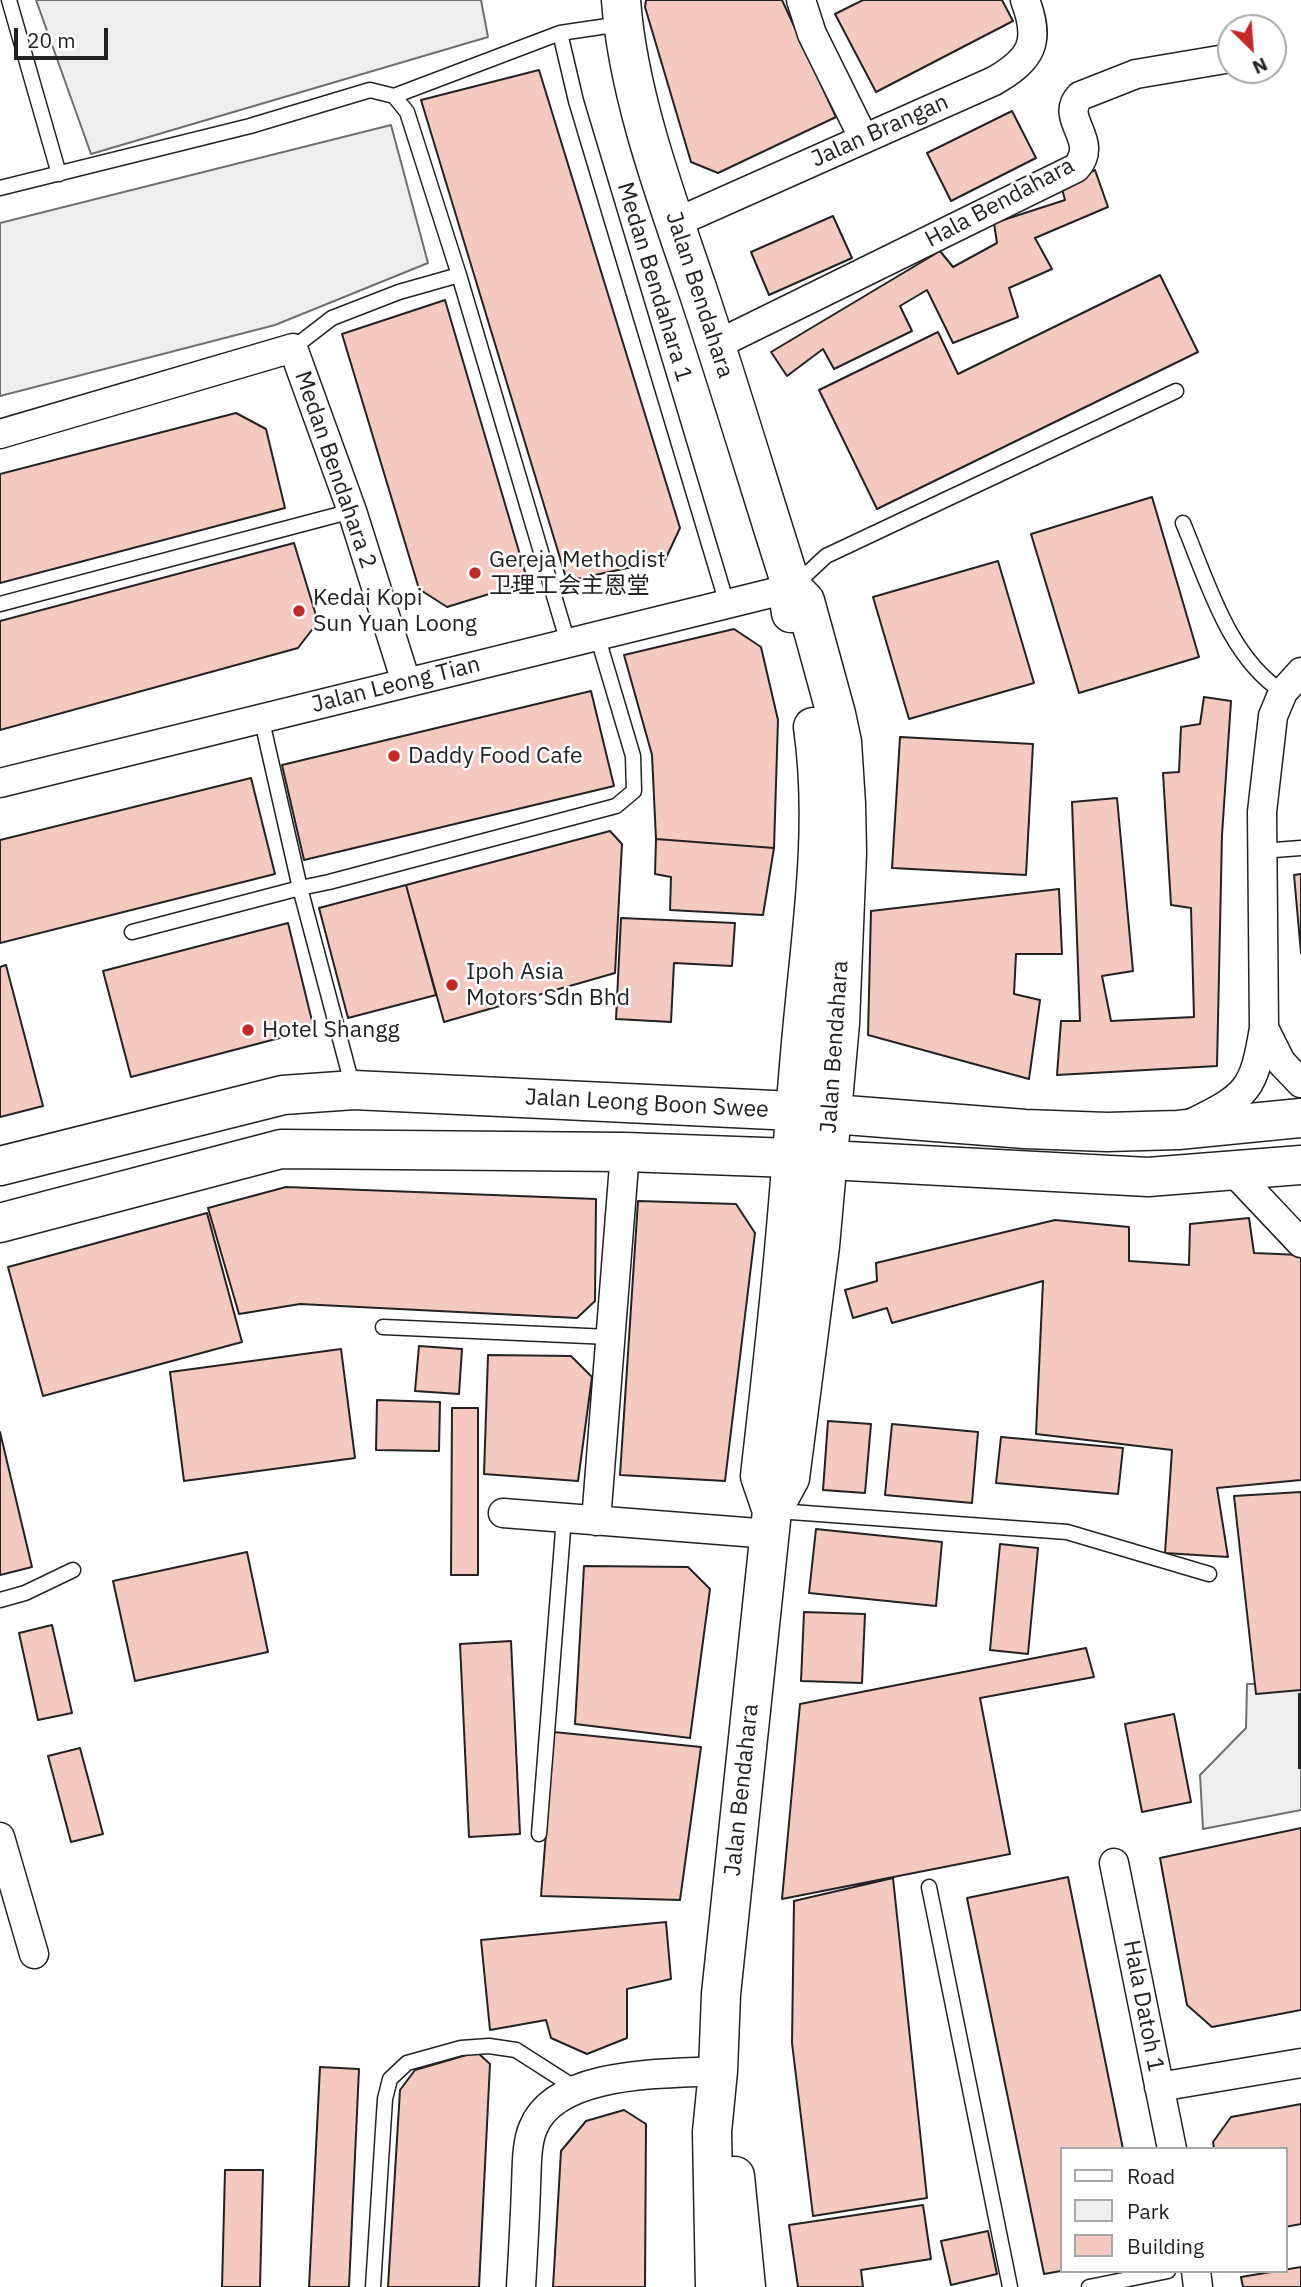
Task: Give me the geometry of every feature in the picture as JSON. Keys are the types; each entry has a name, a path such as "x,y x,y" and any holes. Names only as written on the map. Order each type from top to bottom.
{"main road":[{"name":"Jalan Bendahara","path":"622,12 632,81 792,588 790,606 803,660 816,749 818,806 811,1136 785,1239 760,1476 771,1522 721,1994 712,2132 715,2287"},
{"name":"Jalan Leong Boon Swee","path":"0,1166 283,1095 354,1090 811,1136 1149,1177 1301,1164"},
{"name":"Jalan Leong Boon Swee","path":"0,1223 281,1149 625,1152 811,1136 1025,1129 1107,1132 1178,1130 1301,1118"},
{"name":"Jalan Bendahara","path":"718,2071 731,2131 746,2287"}],"street":[{"path":"801,0 812,34 864,139"},
{"name":"Jalan Brangan","path":"675,223 994,81 1015,68 1029,52 1034,36 1032,19 1025,0"},
{"name":"Hala Bendahara","path":"716,345 1076,168 1083,160 1085,152 1084,141 1072,110 1074,102 1080,96 1136,74 1217,60"},
{"name":"Medan Bendahara 2","path":"0,434 293,348 352,511 406,682"},
{"name":"Jalan Leong Tian","path":"0,783 792,588"},
{"path":"1178,1130 1220,1110 1253,1080 1258,1063 1264,1028 1262,812 1273,716 1292,682"},
{"path":"1264,1028 1281,1062 1301,1083"},
{"path":"596,1521 625,1152"},
{"path":"1233,1171 1301,1243"},
{"path":"503,1513 596,1521 771,1522"},
{"path":"0,1837 34,1954"},
{"name":"Hala Datoh 1","path":"1114,1863 1172,2147"},
{"path":"1159,2087 1301,2063"},
{"path":"521,2287 528,2150 534,2126 550,2104 577,2089 615,2078 718,2071"}],"lane":[{"path":"9,0 60,174"},
{"path":"0,188 250,126 370,90 394,96 622,12"},
{"name":"Medan Bendahara 1","path":"560,33 597,174 727,604"},
{"path":"394,96 407,112 460,275 568,643"},
{"path":"293,348 332,318 399,292 460,275"},
{"path":"792,588 827,556 1175,391"},
{"path":"0,604 352,511"},
{"path":"1183,523 1224,618 1241,649 1267,681 1292,682"},
{"path":"132,932 616,806 634,791 633,756 597,635"},
{"path":"261,718 300,888 354,1090"},
{"path":"1261,851 1301,848"},
{"path":"383,1327 610,1337"},
{"path":"539,1834 564,1518"},
{"path":"771,1522 1067,1532 1209,1574"},
{"path":"0,1600 25,1592 73,1570"},
{"path":"929,1887 1010,2287"},
{"path":"373,2287 385,2099 390,2079 407,2063 461,2048 489,2046 516,2050 577,2089"},
{"path":"1089,2287 1158,2273"}],"green space":[{"path":"36,0 481,0 488,37 91,154"},
{"path":"391,125 428,263 275,325 0,396 0,223"},
{"path":"1301,1683 1301,1810 1203,1829 1200,1775 1246,1728 1247,1684"}],"building":[{"path":"646,0 782,0 836,117 718,173 691,162 645,7"},
{"path":"863,0 1002,0 1013,21 876,92 835,14"},
{"path":"539,70 680,528 665,560 567,581 421,100"},
{"path":"1012,111 1036,158 951,201 927,153"},
{"path":"1095,170 1108,207 1035,238 1052,269 1009,288 1018,317 953,343 927,290 900,306 912,331 834,369 823,349 787,376 771,352 940,251 953,267 997,243 994,223 1065,200 1061,185"},
{"path":"833,216 852,258 769,295 751,252"},
{"path":"1160,275 1198,352 877,509 819,390 938,332 958,374"},
{"path":"445,300 528,582 447,607 419,589 342,334"},
{"path":"236,413 266,429 285,508 0,583 0,474"},
{"path":"1152,497 1199,657 1079,693 1031,534"},
{"path":"294,543 318,622 298,648 0,730 0,621"},
{"path":"998,561 1034,683 909,719 873,597"},
{"path":"734,629 761,647 778,720 774,848 656,839 652,755 624,655"},
{"path":"591,691 614,786 304,860 282,765"},
{"path":"1204,697 1231,701 1222,835 1217,1066 1057,1075 1061,1021 1080,1021 1072,802 1117,798 1133,971 1102,976 1111,1021 1194,1017 1191,908 1171,905 1163,773 1179,772 1181,727 1200,724"},
{"path":"900,737 1033,744 1026,875 892,868"},
{"path":"251,778 275,874 0,943 0,840"},
{"path":"610,831 622,844 615,973 444,1022 406,885"},
{"path":"656,839 774,848 763,915 670,910 671,877 655,874"},
{"path":"1301,874 1301,953 1294,875"},
{"path":"406,885 436,995 348,1018 319,908"},
{"path":"1059,889 1062,954 1016,954 1014,994 1040,1000 1029,1079 868,1035 871,911"},
{"path":"621,918 735,923 732,966 674,963 671,1022 616,1019"},
{"path":"288,923 314,1029 131,1077 103,971"},
{"path":"6,965 43,1106 0,1117 0,967"},
{"path":"286,1187 596,1199 595,1301 577,1318 300,1304 239,1314 208,1208"},
{"path":"638,1201 736,1204 755,1233 725,1481 620,1475"},
{"path":"207,1213 242,1342 43,1396 8,1267"},
{"path":"1249,1218 1254,1253 1301,1255 1301,1480 1217,1488 1228,1557 1165,1553 1172,1450 1036,1434 1043,1281 892,1323 887,1308 853,1318 845,1290 877,1281 876,1263 1055,1220 1129,1227 1129,1261 1189,1265 1190,1224"},
{"path":"419,1346 462,1349 459,1394 415,1391"},
{"path":"341,1349 355,1458 184,1481 170,1372"},
{"path":"488,1355 571,1356 592,1377 578,1481 484,1474"},
{"path":"377,1400 440,1402 439,1451 376,1450"},
{"path":"452,1408 478,1408 478,1575 451,1575"},
{"path":"828,1421 871,1424 865,1493 823,1490"},
{"path":"892,1424 978,1432 972,1503 885,1495"},
{"path":"0,1432 32,1567 0,1575"},
{"path":"1001,1437 1123,1448 1118,1494 996,1483"},
{"path":"1301,1492 1301,1690 1256,1694 1234,1496"},
{"path":"816,1529 942,1542 936,1606 809,1593"},
{"path":"1000,1544 1038,1548 1028,1654 990,1650"},
{"path":"247,1552 268,1652 135,1681 113,1581"},
{"path":"584,1566 688,1567 710,1589 690,1738 575,1724"},
{"path":"804,1612 865,1614 862,1683 801,1681"},
{"path":"52,1625 72,1713 38,1720 19,1633"},
{"path":"511,1641 520,1834 469,1837 460,1644"},
{"path":"1086,1648 1094,1677 980,1698 1010,1854 782,1899 800,1704"},
{"path":"1301,1694 1301,1768 1299,1768"},
{"path":"1174,1714 1191,1802 1142,1812 1125,1724"},
{"path":"554,1732 701,1747 680,1900 541,1896"},
{"path":"80,1748 103,1834 71,1842 48,1756"},
{"path":"1301,1828 1301,2010 1212,2027 1187,2005 1160,1858"},
{"path":"1068,1877 1123,2147 1060,2147 1060,2271 1044,2274 967,1898"},
{"path":"893,1878 927,2198 813,2216 792,2043 794,1901"},
{"path":"666,1922 671,1979 627,1989 627,2038 587,2054 551,2038 546,2020 490,2030 481,1940"},
{"path":"477,2052 490,2064 479,2287 388,2287 400,2090 415,2070"},
{"path":"320,2067 359,2069 349,2287 309,2287"},
{"path":"1301,2104 1301,2224 1287,2227 1287,2147 1214,2147 1213,2142 1231,2117"},
{"path":"624,2110 646,2124 645,2287 553,2287 561,2151 586,2121"},
{"path":"225,2170 263,2170 260,2287 222,2287"},
{"path":"923,2205 931,2259 861,2270 863,2287 798,2287 789,2225"},
{"path":"988,2231 997,2274 951,2285 941,2241"},
{"path":"1301,2267 1301,2287 1243,2287 1241,2277 1287,2273 1287,2269"}],"place":[{"name":"Gereja Methodist 卫理工会主恩堂","path":"475,573"},
{"name":"Kedai Kopi Sun Yuan Loong","path":"299,611"},
{"name":"Daddy Food Cafe","path":"394,756"},
{"name":"Ipoh Asia Motors Sdn Bhd","path":"452,985"},
{"name":"Hotel Shangg","path":"248,1030"}]}
